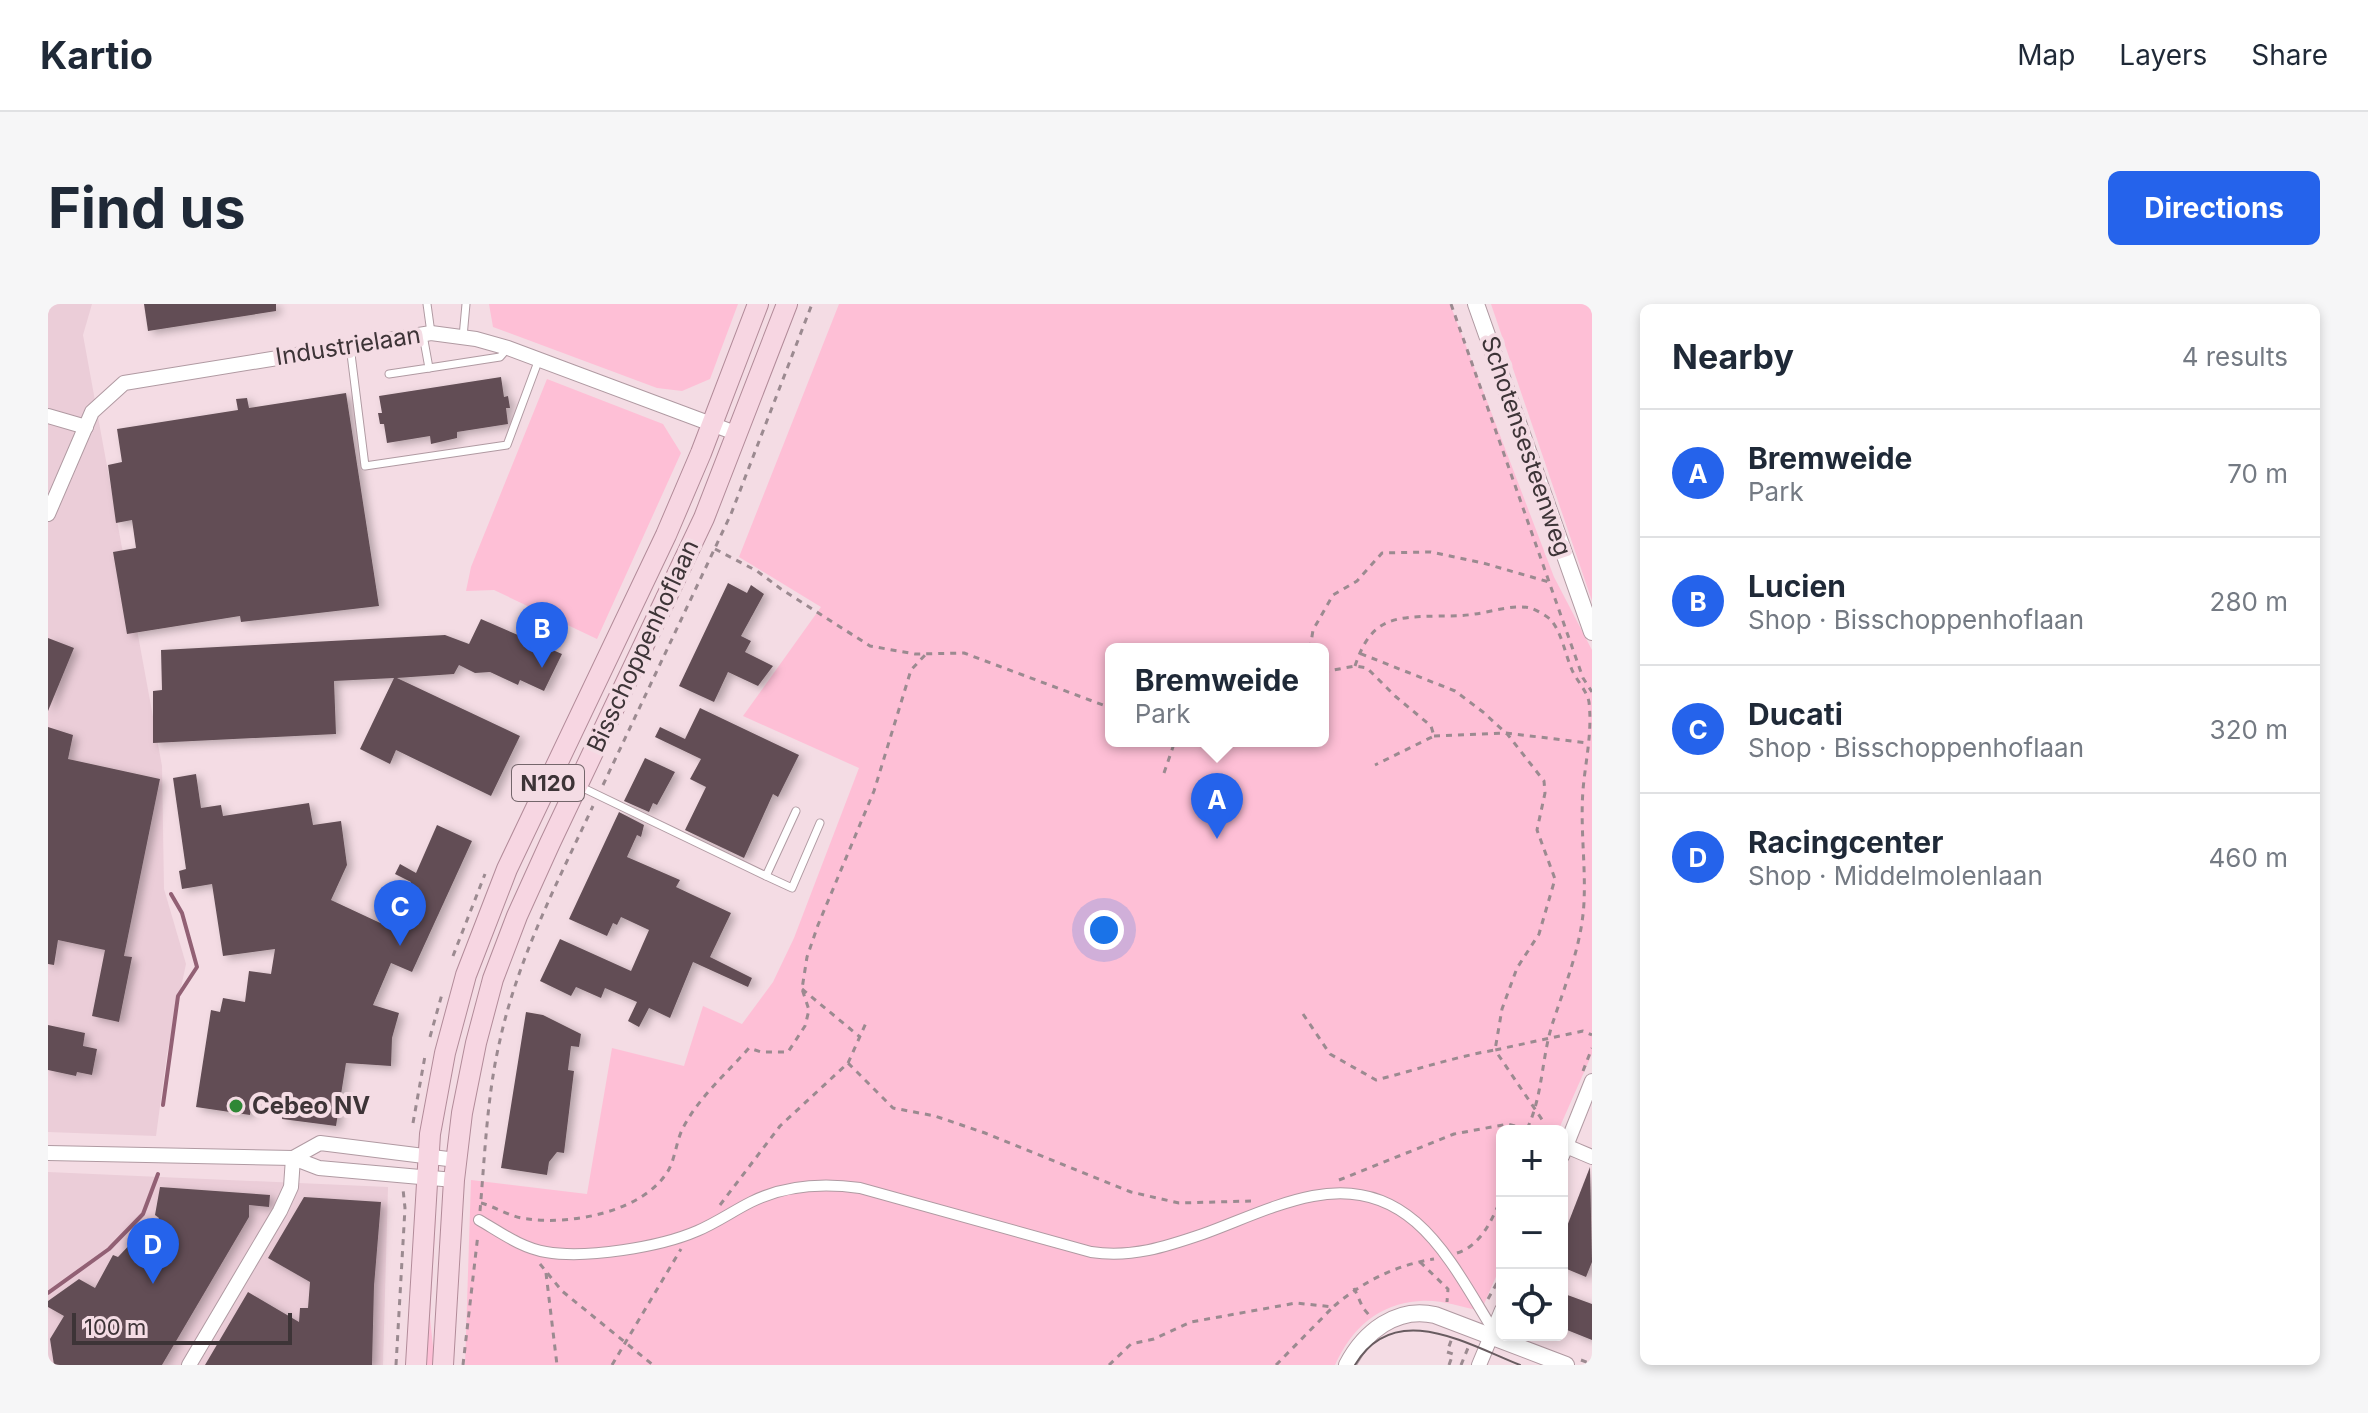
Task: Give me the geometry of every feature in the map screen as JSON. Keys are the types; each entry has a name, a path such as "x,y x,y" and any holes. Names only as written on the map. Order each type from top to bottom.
{"main road":[{"name":"Bisschoppenhoflaan","path":"416,1365 427,1166 439,1082 451,1028 486,920 666,535 758,304"},
{"name":"Bisschoppenhoflaan","path":"443,1365 455,1170 470,1067 493,979 517,916 685,559 738,434 787,304"}],"street":[{"name":"Schotensesteenweg","path":"1476,304 1592,632"},
{"name":"Industrielaan","path":"48,514 92,412 124,383 427,334 463,337 508,348 738,434"},
{"path":"48,416 86,427"},
{"path":"1568,1141 1592,1081"},
{"path":"293,1158 320,1143 455,1170"},
{"path":"1568,1152 1592,1157"},
{"path":"48,1153 293,1158 319,1168 405,1175 427,1166 455,1170"},
{"path":"189,1365 280,1211 291,1187 293,1158"},
{"path":"480,1217 510,1239 531,1247 558,1253 590,1253 653,1245 692,1233 770,1194 829,1185 870,1191 1091,1252 1129,1254 1163,1249 1310,1196 1348,1193 1381,1201 1411,1217 1429,1233 1491,1330"},
{"path":"1347,1365 1358,1346 1380,1327 1417,1312 1491,1330 1566,1365"},
{"path":"1479,1365 1496,1321"}],"lane":[{"path":"427,304 429,368"},
{"path":"463,337 466,304"},
{"path":"350,346 365,466 507,445 539,359"},
{"path":"389,374 500,357 508,348"},
{"path":"577,785 792,888 820,823"},
{"path":"766,876 796,811"}],"path":[{"path":"463,1365 496,1062 509,1005 544,912 715,549 812,304"},
{"path":"1451,304 1589,700 1591,744 1583,805 1584,867 1579,942 1549,1039 1536,1109 1529,1125"},
{"path":"715,549 757,571 870,646 894,652 964,653 1105,706"},
{"path":"1311,643 1313,630 1333,595 1357,581 1382,553 1431,552 1550,583"},
{"path":"1355,666 1363,644 1377,626 1391,621 1414,616 1530,608 1550,619 1571,669 1586,690 1592,692"},
{"path":"1359,653 1455,691 1506,733 1544,781 1545,793 1537,830 1555,879 1539,934 1517,968 1507,996 1495,1050 1536,1109 1543,1125"},
{"path":"481,1203 526,1220 585,1219 647,1194 668,1171 683,1129 704,1098 749,1048 761,1052 788,1052 805,1026 809,1010 802,989 807,957 818,925 874,791 911,670 926,654"},
{"path":"1329,671 1355,666 1367,668 1431,726 1434,736"},
{"path":"1375,765 1434,736 1506,733 1591,744"},
{"path":"1164,773 1173,747"},
{"path":"802,989 860,1037"},
{"path":"1303,1014 1330,1054 1376,1080 1435,1062 1583,1031 1592,1035"},
{"path":"718,1207 780,1126 848,1063 866,1023"},
{"path":"848,1063 893,1108 935,1116 985,1133 1131,1192 1179,1203 1251,1201"},
{"path":"1335,1182 1454,1134 1496,1126"},
{"path":"396,1365 405,1175"},
{"path":"1276,1365 1354,1288 1398,1269 1465,1251 1480,1238 1496,1208"},
{"path":"612,1365 692,1233"},
{"path":"531,1247 546,1273 562,1291 653,1365"},
{"path":"1420,1262 1448,1289 1444,1329 1455,1334 1447,1352 1453,1354 1449,1365"},
{"path":"546,1273 557,1365"},
{"path":"1482,1312 1496,1285"},
{"path":"1354,1288 1363,1308 1380,1327"},
{"path":"1109,1365 1131,1344 1154,1339 1191,1322 1296,1303 1333,1307"}],"shaded area":[{"path":"48,304 92,304 83,335 162,766 164,889 186,964 167,1054 156,1136 48,1132"},
{"path":"489,304 738,304 710,379 682,391 657,388 493,327"},
{"path":"839,304 1450,304 1554,577 1592,650 1592,1054 1561,1125 1496,1125 1496,1277 1481,1311 1427,1301 1391,1307 1358,1329 1335,1365 465,1365 471,1180 587,1194 612,1048 684,1066 703,1006 742,1024 773,982 794,938 859,768 743,716 821,607 739,557"},
{"path":"1491,304 1592,304 1592,601"},
{"path":"547,379 663,424 681,453 597,639 494,590 466,591 471,567"},
{"path":"48,1172 388,1187 383,1365 48,1365"},
{"path":"436,1214 430,1318 435,1365 423,1365 431,1215"}],"building":[{"path":"144,304 276,304 276,311 148,331"},
{"path":"501,377 504,397 508,396 510,408 506,408 508,424 457,432 457,438 431,444 430,436 387,443 384,424 380,424 378,413 382,413 379,396"},
{"path":"346,393 379,606 241,622 240,616 127,634 113,552 136,548 132,520 116,523 108,465 122,462 117,429 238,410 236,399 247,398 249,408"},
{"path":"728,583 747,593 751,585 764,594 741,636 751,641 745,652 773,666 758,686 728,672 714,702 679,686"},
{"path":"481,619 562,654 544,691 520,680 518,685 490,672 475,673 459,665 454,674 397,678 520,736 491,796 396,750 390,764 360,749 394,678 334,681 336,734 153,743 153,691 162,690 161,650 445,635 469,644"},
{"path":"48,638 74,648 48,711"},
{"path":"700,708 799,755 778,797 773,794 744,858 685,830 706,787 690,779 701,759 655,737 660,727 685,739"},
{"path":"48,727 73,735 68,759 160,779 124,956 132,957 119,1022 92,1016 105,950 58,940 54,965 48,964"},
{"path":"645,758 675,772 657,805 653,803 649,812 624,801"},
{"path":"196,774 201,808 221,805 223,816 309,803 313,825 341,821 347,865 331,900 391,928 411,882 395,874 400,864 416,873 437,825 472,841 412,972 391,963 373,1005 399,1013 392,1038 391,1066 346,1063 336,1126 282,1119 285,1104 252,1100 250,1115 196,1107 211,1010 220,1012 223,998 245,1002 249,971 271,974 275,949 223,956 212,884 182,889 179,871 186,869 173,778"},
{"path":"619,812 644,825 641,837 637,835 627,857 680,880 676,887 731,913 710,957 752,978 748,987 693,962 670,1018 649,1008 639,1027 628,1021 637,1002 605,988 601,998 576,987 571,996 540,981 560,939 631,971 649,930 621,917 617,925 613,923 607,936 569,919"},
{"path":"526,1012 543,1015 581,1034 579,1047 571,1046 568,1070 574,1071 564,1153 557,1152 549,1162 547,1175 501,1168"},
{"path":"48,1025 85,1033 83,1046 97,1049 92,1075 77,1072 76,1076 48,1070"},
{"path":"1590,1167 1592,1262 1586,1277 1568,1270 1568,1224"},
{"path":"160,1187 270,1195 269,1207 249,1205 249,1217 162,1365 54,1365 50,1339 64,1316 48,1307 48,1301 79,1279 95,1288 113,1255 118,1257 136,1238 145,1242 159,1218 155,1215"},
{"path":"304,1197 381,1202 372,1365 205,1365 248,1292 299,1322 300,1308 308,1308 310,1282 268,1258"},
{"path":"1568,1295 1592,1304 1592,1340 1568,1330"}],"waterway":[{"path":"163,1105 178,996 197,967 182,913 171,894"},
{"path":"48,1293 109,1249 143,1214 158,1174"}],"tram line":[{"path":"1355,1365 1371,1345 1390,1334 1410,1330 1455,1338 1520,1365"}],"place":[{"name":"Lucien","path":"542,668"},
{"name":"Bremweide","path":"1217,839"},
{"name":"Ducati","path":"400,946"},
{"name":"Cebeo NV","path":"236,1106"},
{"name":"Racingcenter","path":"153,1284"}]}
